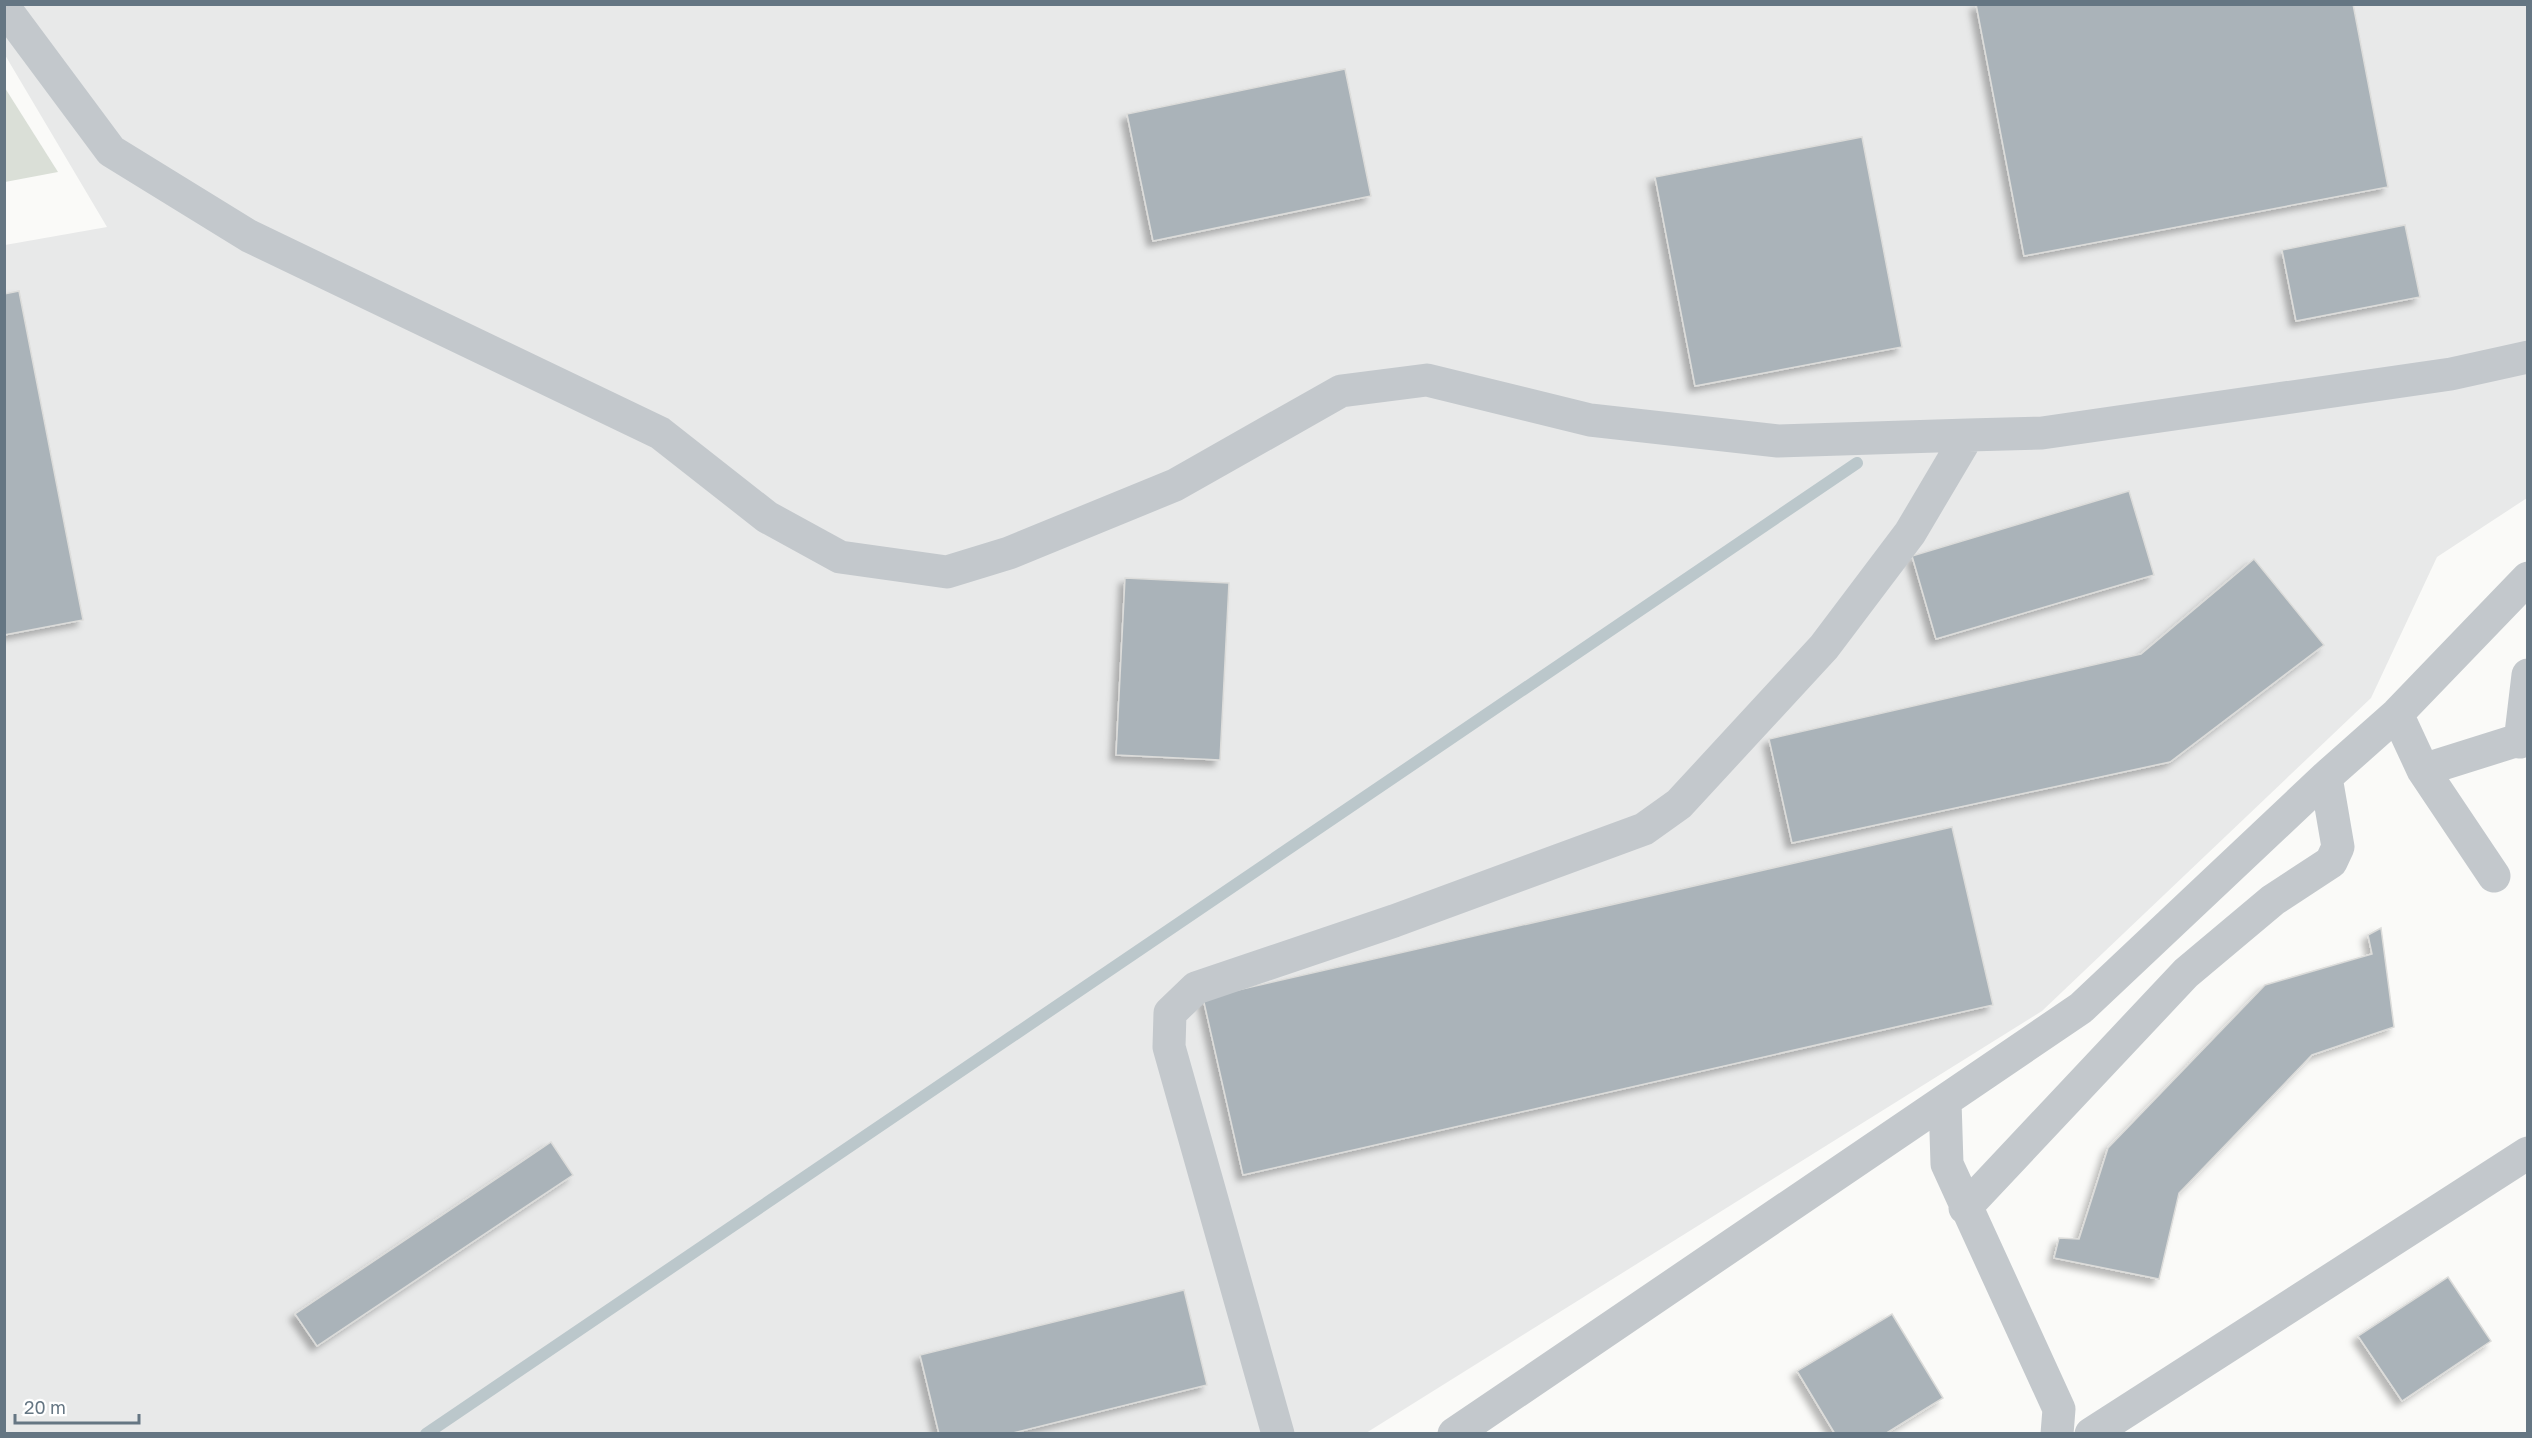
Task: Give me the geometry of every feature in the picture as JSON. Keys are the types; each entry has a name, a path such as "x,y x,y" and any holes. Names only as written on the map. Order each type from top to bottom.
{"street":[{"path":"4,7 111,151 249,236 660,433 767,517 840,557 947,572 1009,553 1175,485 1341,391 1427,380 1590,420 1778,441 2042,433 2451,374 2528,357"},
{"path":"1278,1434 1169,1047 1170,1013 1196,988 1394,921 1644,829 1679,804 1824,647 1910,533 1968,435"},
{"path":"1454,1434 2081,1008 2326,777 2397,714 2528,578"},
{"path":"2423,770 2524,740 2528,675"},
{"path":"2397,714 2423,770 2494,876"},
{"path":"1965,1208 2186,973 2273,900 2331,862 2338,847 2326,777"},
{"path":"1945,1101 1947,1164 1965,1208 2059,1409 2057,1434"},
{"path":"2091,1434 2528,1153"}],"shaded area":[{"path":"5,5 2527,5 2527,498 2437,557 2371,698 2042,1011 1366,1433 5,1434 5,245 107,227 5,55"},
{"path":"5,88 58,172 5,182"}],"building":[{"path":"1976,4 2353,4 2388,187 2024,256"},
{"path":"1345,69 1371,196 1153,241 1127,114"},
{"path":"1862,137 1902,347 1695,386 1655,177"},
{"path":"2405,225 2420,297 2296,321 2282,250"},
{"path":"19,291 83,620 4,635 4,294"},
{"path":"2129,491 2154,575 1936,639 1912,556"},
{"path":"2254,559 2324,645 2170,762 1792,843 1769,739 2141,654"},
{"path":"1125,578 1229,583 1220,760 1116,755"},
{"path":"1952,827 1993,1005 1243,1175 1203,998"},
{"path":"2381,928 2394,1027 2312,1055 2179,1193 2159,1279 2054,1258 2059,1238 2079,1239 2108,1148 2265,985 2372,954 2368,935"},
{"path":"551,1142 573,1175 317,1346 295,1314"},
{"path":"2448,1277 2491,1341 2402,1401 2358,1336"},
{"path":"1184,1290 1207,1385 1009,1434 939,1434 920,1355"},
{"path":"1892,1314 1943,1398 1885,1434 1835,1434 1797,1371"}],"waterway":[{"path":"426,1434 1857,463"}]}
